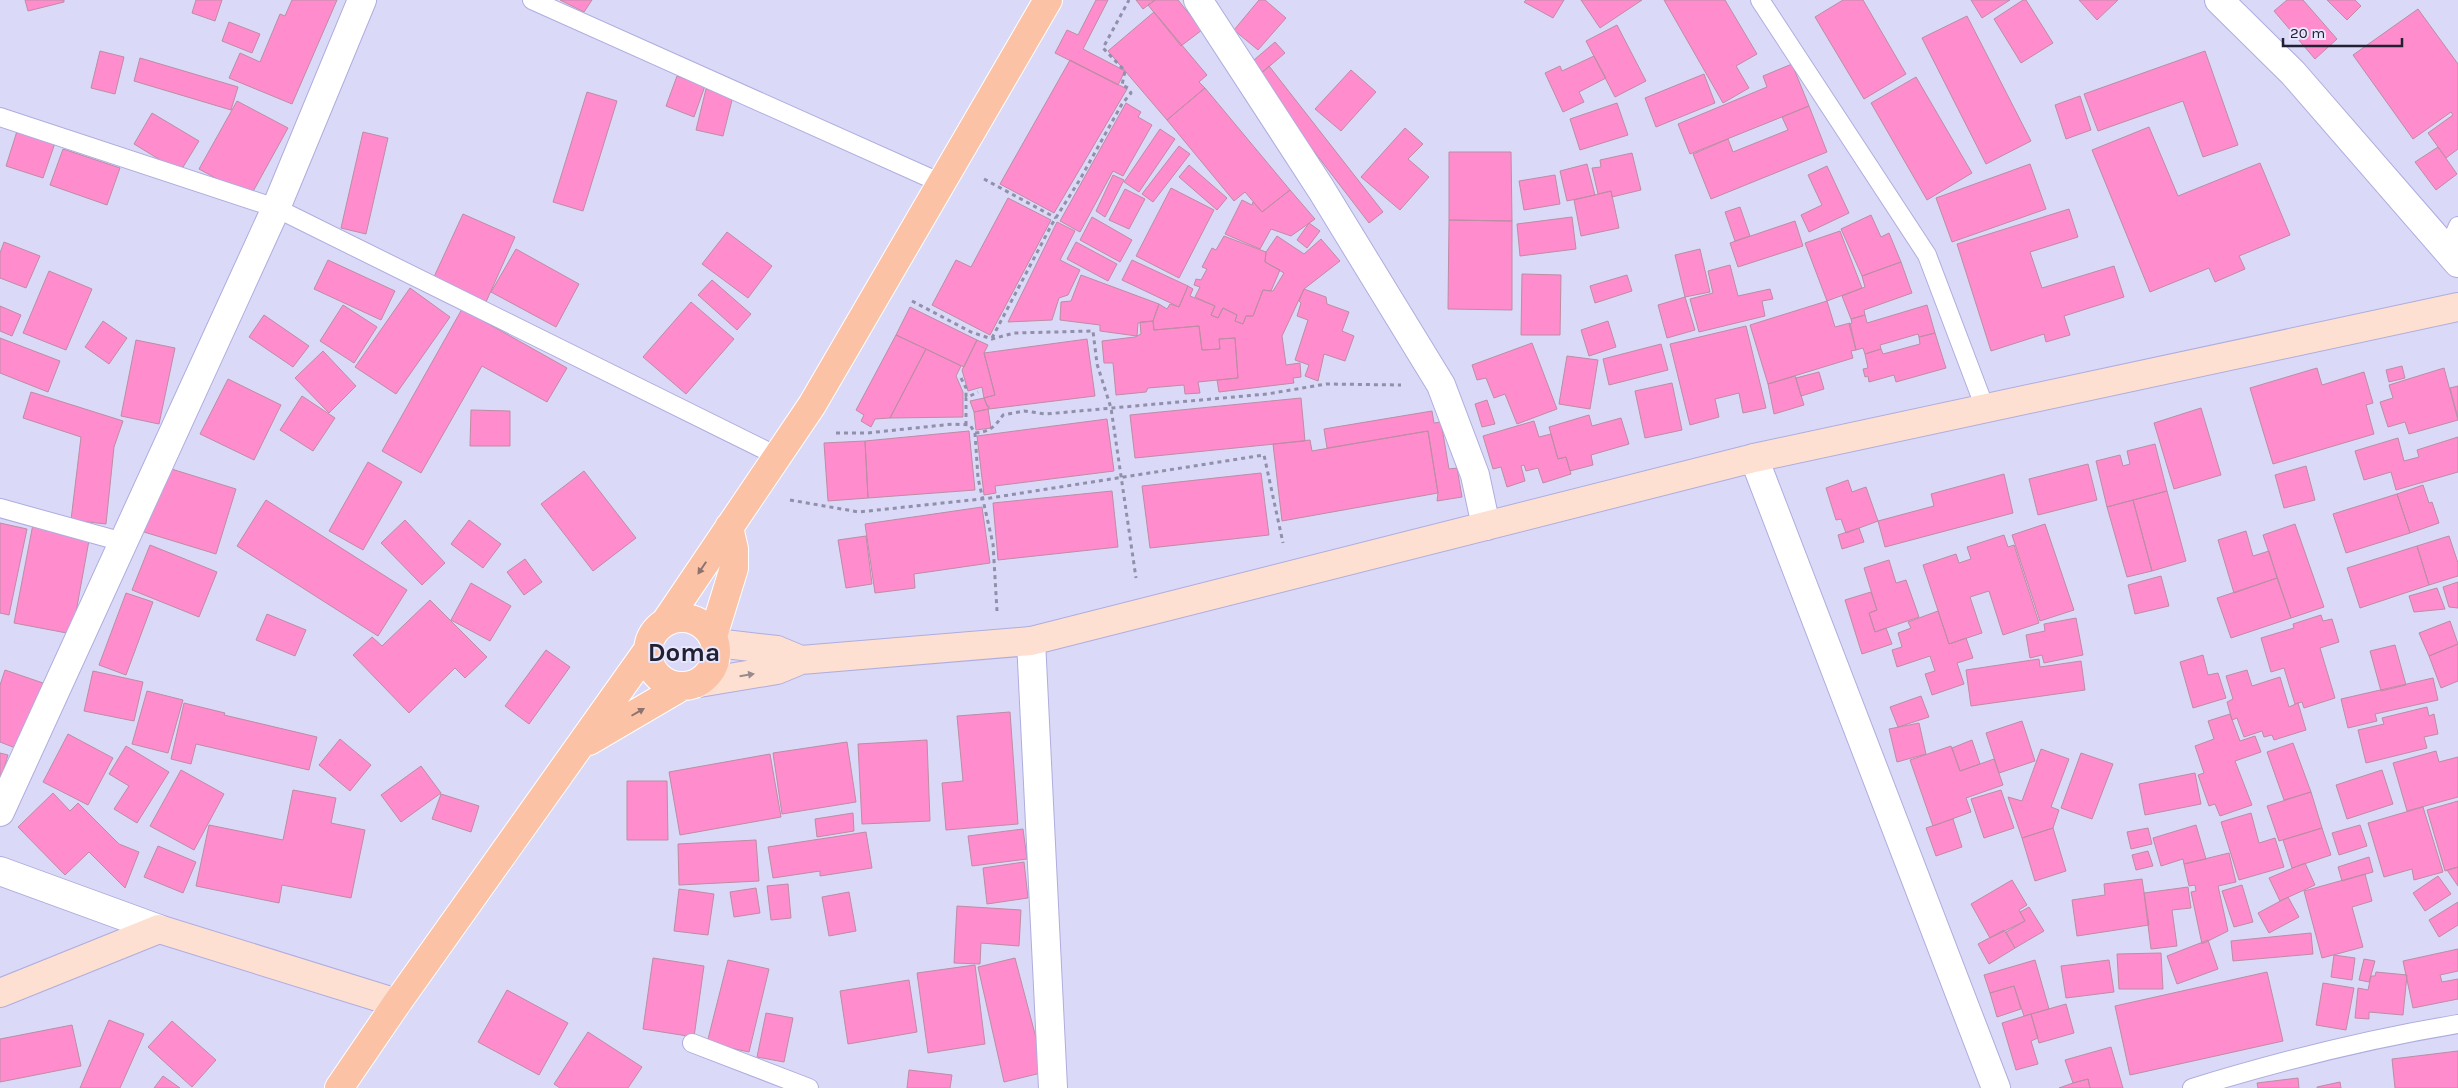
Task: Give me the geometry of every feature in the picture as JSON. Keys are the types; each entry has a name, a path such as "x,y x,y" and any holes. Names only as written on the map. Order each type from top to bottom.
{"main road":[{"path":"339,1088 397,1003 647,651 652,634 666,621 812,405 1048,0"},
{"path":"647,651 651,669 663,682 690,685 777,670 802,660 1031,641 1754,458 2458,307"},
{"path":"581,746 710,673 716,659 714,639 734,568 734,549 729,527"},
{"path":"666,621 683,618 700,623 714,639 778,650 802,660"},
{"path":"0,993 159,929 397,1003"}],"street":[{"path":"0,812 276,208 362,0"},
{"path":"1198,0 1321,189 1441,385 1475,474 1486,526"},
{"path":"2219,0 2293,73 2454,247"},
{"path":"1754,458 1996,1088"},
{"path":"1031,641 1053,1088"},
{"path":"0,871 159,929"}],"lane":[{"path":"532,0 947,173"},
{"path":"1760,0 1927,255 1985,408"},
{"path":"0,117 276,208 777,456"},
{"path":"0,508 123,542"},
{"path":"2192,1088 2272,1063 2392,1035 2458,1024"},
{"path":"692,1043 809,1088"}],"path":[{"path":"992,339 1056,218 1122,104 1131,93 1128,88 1122,85 1125,71 1103,48 1129,0"},
{"path":"947,173 1056,218"},
{"path":"881,286 970,332 992,339 1014,334 1093,331 1096,364 1111,408 1141,613"},
{"path":"961,378 966,388 966,425"},
{"path":"975,433 986,432 997,425 1003,415 1024,411 1046,414 1267,394 1326,384 1441,385"},
{"path":"966,398 978,392"},
{"path":"793,432 866,433 953,424 970,425 975,433 978,478 993,544 999,644"},
{"path":"751,494 859,512 983,499 1264,455 1290,575"}],"building":[{"path":"25,0 64,0 64,2 28,11"},
{"path":"196,0 222,0 215,21 192,13"},
{"path":"292,0 337,0 292,104 229,78 240,53 260,62 280,14 285,16"},
{"path":"560,0 592,0 584,12"},
{"path":"1096,0 1108,0 1083,49 1125,71 1118,85 1055,53 1067,30 1078,35"},
{"path":"1136,0 1155,0 1143,9"},
{"path":"1155,0 1178,0 1202,30 1181,46 1148,5"},
{"path":"1259,0 1265,0 1286,18 1258,50 1234,30"},
{"path":"1526,0 1564,0 1553,18 1524,2"},
{"path":"1581,0 1642,0 1600,28"},
{"path":"1664,0 1725,0 1757,54 1736,66 1749,88 1723,103"},
{"path":"1843,0 1863,0 1906,74 1864,99 1815,17"},
{"path":"1971,0 2010,0 1982,18"},
{"path":"2023,0 2026,0 2053,43 2021,63 1994,19"},
{"path":"2079,0 2118,0 2097,20"},
{"path":"2287,0 2303,0 2337,39 2315,59 2274,11"},
{"path":"2327,0 2355,0 2361,6 2347,20"},
{"path":"2418,9 2458,64 2458,149 2446,158 2428,133 2453,115 2451,112 2413,139 2353,55"},
{"path":"1154,12 1207,75 1199,82 1205,88 1167,120 1108,51"},
{"path":"1967,16 2031,141 1986,164 1922,38"},
{"path":"229,22 260,34 252,53 222,41"},
{"path":"1617,25 1646,81 1615,97 1586,41"},
{"path":"1275,42 1285,53 1257,77 1247,66"},
{"path":"100,51 124,57 115,94 91,88"},
{"path":"2205,51 2238,145 2203,157 2183,101 2098,131 2084,94"},
{"path":"1594,56 1606,78 1579,92 1584,102 1563,112 1545,73 1560,66 1562,71"},
{"path":"140,58 238,87 231,110 134,81"},
{"path":"1070,60 1127,89 1054,213 1000,184"},
{"path":"1792,64 1809,106 1690,154 1678,124 1767,87 1763,76"},
{"path":"1269,66 1383,212 1369,223 1257,77"},
{"path":"1351,70 1376,92 1341,131 1315,109"},
{"path":"1704,74 1715,103 1656,127 1645,98"},
{"path":"677,76 705,86 694,117 666,106"},
{"path":"1916,77 1972,173 1927,200 1871,103"},
{"path":"1205,88 1290,190 1262,212 1245,192 1234,201 1167,120"},
{"path":"706,89 733,96 723,136 696,130"},
{"path":"587,92 617,101 583,211 553,202"},
{"path":"2080,96 2091,130 2066,139 2055,105"},
{"path":"237,101 288,128 250,197 199,169"},
{"path":"1126,103 1141,112 1138,117 1152,125 1123,176 1113,171 1080,232 1060,221"},
{"path":"1617,103 1628,135 1580,150 1570,119"},
{"path":"1809,106 1827,152 1711,199 1693,154 1728,139 1733,152 1788,130 1782,117"},
{"path":"152,113 199,141 180,172 134,144"},
{"path":"2149,127 2178,196 2260,163 2290,235 2239,256 2245,269 2215,282 2209,268 2150,292 2092,150"},
{"path":"18,128 56,140 43,178 6,166"},
{"path":"1405,128 1423,144 1408,159 1429,177 1400,210 1361,177"},
{"path":"1160,129 1175,139 1139,192 1124,182"},
{"path":"363,132 388,138 366,234 341,228"},
{"path":"1179,146 1190,154 1153,202 1142,194"},
{"path":"2438,147 2457,174 2436,190 2415,162"},
{"path":"63,149 120,168 107,205 50,185"},
{"path":"1449,152 1511,152 1512,221 1449,220"},
{"path":"1632,153 1641,190 1612,197 1611,191 1598,194 1592,168 1601,167 1600,160"},
{"path":"1587,164 1595,195 1567,201 1560,171"},
{"path":"2030,164 2046,209 1952,242 1936,198"},
{"path":"1189,165 1227,198 1217,210 1179,177"},
{"path":"1827,166 1849,213 1809,232 1801,215 1822,205 1808,175"},
{"path":"1113,175 1124,180 1105,217 1096,211"},
{"path":"1555,175 1560,204 1524,210 1519,181"},
{"path":"1171,188 1214,210 1179,278 1136,256"},
{"path":"1125,189 1145,199 1129,229 1109,220"},
{"path":"1290,190 1315,219 1291,236 1271,229 1260,249 1225,234 1242,200 1252,205 1253,202 1262,212"},
{"path":"1611,191 1619,228 1581,236 1574,200"},
{"path":"1008,198 1051,220 990,335 932,305 956,260 971,267"},
{"path":"1740,207 1750,236 1735,241 1725,212"},
{"path":"2069,209 2078,237 2030,252 2042,288 2114,266 2124,297 2064,316 2070,335 2046,342 2044,334 1991,351 1957,244"},
{"path":"463,214 515,237 486,302 433,279"},
{"path":"1871,215 1881,237 1889,233 1901,262 1862,276 1841,229"},
{"path":"1092,217 1132,240 1120,262 1080,240"},
{"path":"1572,217 1576,249 1520,256 1517,224"},
{"path":"1449,220 1512,221 1512,310 1448,309"},
{"path":"1795,221 1803,246 1738,267 1730,243"},
{"path":"1057,222 1075,231 1060,260 1080,270 1068,295 1059,298 1052,320 1008,322"},
{"path":"1309,223 1320,231 1307,248 1297,240"},
{"path":"1840,231 1862,288 1827,301 1805,243"},
{"path":"727,232 772,266 748,298 702,264"},
{"path":"1224,236 1266,252 1265,262 1280,270 1271,291 1263,290 1253,316 1246,316 1243,324 1235,321 1237,315 1223,308 1218,318 1211,315 1215,306 1195,297 1200,287 1194,285 1196,279 1201,280 1207,269 1202,267 1212,248 1216,250"},
{"path":"1277,236 1304,254 1321,239 1340,261 1304,289 1282,336 1286,365 1300,363 1301,377 1293,378 1294,383 1219,392 1217,380 1238,378 1235,338 1219,339 1220,349 1202,350 1199,326 1154,330 1153,321 1159,304 1167,309 1170,304 1179,307 1188,286 1193,289 1190,296 1215,306 1211,315 1218,318 1223,308 1237,315 1235,321 1243,324 1246,316 1253,316 1263,290 1273,291 1284,273 1265,262 1266,252"},
{"path":"4,242 40,256 26,288 0,278 0,253"},
{"path":"1076,242 1117,264 1108,281 1067,259"},
{"path":"516,249 579,284 556,327 491,292"},
{"path":"1700,249 1710,292 1685,297 1675,255"},
{"path":"328,260 395,291 381,320 314,289"},
{"path":"1132,260 1188,286 1179,307 1122,280"},
{"path":"1901,262 1912,293 1864,310 1865,315 1851,319 1842,296 1865,287 1862,276"},
{"path":"1730,265 1738,296 1770,289 1773,299 1762,301 1765,316 1699,332 1690,299 1713,293 1708,271"},
{"path":"49,271 92,289 66,350 23,333"},
{"path":"1522,274 1561,275 1560,335 1521,335"},
{"path":"1081,275 1159,304 1153,321 1138,323 1137,336 1100,331 1100,325 1060,320 1061,302 1071,301"},
{"path":"1627,275 1632,291 1595,303 1590,286"},
{"path":"712,280 751,314 737,330 698,295"},
{"path":"410,288 450,317 396,394 355,367"},
{"path":"1304,289 1326,297 1327,304 1349,312 1342,331 1354,336 1345,361 1324,354 1318,381 1305,376 1309,365 1295,360 1308,320 1297,316 1301,303 1299,301"},
{"path":"1685,297 1695,330 1667,338 1658,305"},
{"path":"1827,301 1835,327 1850,323 1856,350 1851,351 1853,358 1768,384 1750,325"},
{"path":"691,302 734,339 686,394 643,357"},
{"path":"343,305 377,327 354,363 320,341"},
{"path":"1927,305 1935,333 1919,337 1918,334 1880,345 1881,349 1865,354 1863,348 1856,350 1849,324 1852,323 1851,319 1865,315 1867,323"},
{"path":"0,306 21,315 12,336 0,331"},
{"path":"910,307 977,340 964,367 896,335"},
{"path":"462,309 567,368 547,402 482,366 421,473 382,451"},
{"path":"264,315 309,346 293,367 249,337"},
{"path":"103,321 127,338 109,364 85,347"},
{"path":"1153,321 1154,330 1199,326 1202,350 1220,349 1219,339 1235,338 1238,378 1198,382 1200,393 1185,394 1184,385 1148,388 1146,392 1116,395 1113,363 1104,363 1102,341 1135,337 1141,334 1140,322"},
{"path":"1608,321 1616,347 1589,356 1581,330"},
{"path":"1746,326 1766,408 1743,413 1739,393 1715,399 1719,417 1690,425 1670,344"},
{"path":"1935,333 1946,368 1896,382 1894,375 1869,382 1868,376 1865,377 1863,369 1868,368 1865,354 1881,349 1883,354 1920,344 1919,337"},
{"path":"896,335 926,349 890,418 875,419 871,427 861,421 864,415 856,410"},
{"path":"0,338 60,361 48,392 0,373"},
{"path":"1087,339 1095,396 989,409 984,398 995,395 984,353"},
{"path":"136,340 175,348 159,424 121,416"},
{"path":"977,340 988,345 984,353 995,395 984,398 982,387 968,391 962,370"},
{"path":"1532,343 1557,409 1517,424 1505,394 1494,398 1486,378 1477,380 1472,365"},
{"path":"1661,344 1668,370 1609,385 1603,359"},
{"path":"926,349 961,366 956,376 963,392 963,417 890,418"},
{"path":"323,351 356,386 329,413 295,378"},
{"path":"1567,356 1598,360 1590,409 1559,404"},
{"path":"2402,366 2405,378 2389,382 2386,370"},
{"path":"2317,368 2322,385 2364,372 2373,403 2366,405 2374,434 2273,464 2250,388"},
{"path":"2444,368 2458,420 2409,434 2405,422 2388,427 2380,402 2393,398 2389,385"},
{"path":"1819,372 1824,389 1801,396 1796,378"},
{"path":"1795,376 1804,405 1774,414 1768,384"},
{"path":"228,379 281,405 254,460 200,434"},
{"path":"1672,383 1682,430 1645,438 1635,391"},
{"path":"2458,386 2458,418 2450,388"},
{"path":"31,392 123,421 114,447 106,524 71,520 81,437 23,418"},
{"path":"302,396 335,418 313,451 280,430"},
{"path":"984,398 989,409 974,412 970,401"},
{"path":"1301,398 1305,441 1135,458 1130,415"},
{"path":"1487,400 1495,424 1482,427 1475,404"},
{"path":"2201,408 2221,475 2174,489 2154,423"},
{"path":"988,409 991,428 976,430 974,412"},
{"path":"471,410 510,411 510,446 470,446"},
{"path":"1432,411 1434,423 1441,422 1449,469 1457,468 1462,497 1437,501 1438,493 1428,431 1327,448 1324,429"},
{"path":"1589,415 1592,426 1621,418 1629,444 1591,455 1593,465 1570,471 1566,457 1558,459 1549,427"},
{"path":"1107,419 1114,471 995,486 996,493 984,495 977,436"},
{"path":"1534,421 1539,437 1551,434 1558,459 1566,457 1571,474 1543,483 1538,468 1526,471 1524,465 1521,466 1525,481 1507,487 1501,467 1493,469 1483,436"},
{"path":"969,431 975,490 868,498 865,441"},
{"path":"1428,431 1438,493 1282,521 1273,444 1310,440 1312,451"},
{"path":"2458,437 2458,472 2396,490 2391,472 2364,480 2355,451 2398,438 2404,461 2419,457 2417,450"},
{"path":"865,441 868,498 828,501 824,443"},
{"path":"2155,444 2167,491 2107,507 2096,461 2120,455 2123,466 2130,464 2127,451"},
{"path":"368,462 402,482 363,550 329,531"},
{"path":"2088,464 2097,500 2038,515 2029,479"},
{"path":"2306,466 2315,500 2284,508 2275,475"},
{"path":"165,467 236,489 216,554 144,532"},
{"path":"584,471 636,538 593,571 541,504"},
{"path":"1261,473 1269,535 1150,548 1142,486"},
{"path":"2004,474 2013,513 1885,547 1878,521 1934,506 1931,494"},
{"path":"1848,480 1852,492 1866,487 1878,521 1846,533 1841,519 1836,520 1826,488"},
{"path":"2423,485 2429,503 2432,502 2439,523 2410,533 2397,494"},
{"path":"1112,491 1118,547 998,560 993,503"},
{"path":"2167,491 2186,561 2152,571 2133,500"},
{"path":"2397,494 2410,533 2346,553 2333,514"},
{"path":"266,500 407,590 378,636 237,546"},
{"path":"2133,500 2152,571 2127,577 2107,507"},
{"path":"982,507 990,563 914,574 915,588 875,593 865,524"},
{"path":"405,520 445,563 422,585 381,543"},
{"path":"469,520 501,544 483,568 451,544"},
{"path":"0,523 27,529 9,615 0,613"},
{"path":"33,524 90,535 72,634 14,623"},
{"path":"2045,524 2074,610 2040,621 2012,535"},
{"path":"2295,524 2324,607 2291,618 2263,535"},
{"path":"1859,528 1864,542 1842,549 1838,535"},
{"path":"2246,531 2253,556 2269,551 2277,578 2234,593 2218,540"},
{"path":"2004,535 2008,547 2014,545 2039,623 2003,635 1989,591 1970,597 1982,633 1949,644 1923,565 1956,554 1959,563 1971,559 1967,547"},
{"path":"866,536 872,584 846,588 838,540"},
{"path":"2449,536 2458,563 2458,576 2429,585 2417,546"},
{"path":"150,545 217,572 199,617 132,590"},
{"path":"2417,546 2429,585 2360,608 2347,568"},
{"path":"525,559 542,582 524,595 507,572"},
{"path":"1889,560 1896,583 1906,580 1919,617 1875,632 1869,613 1877,610 1864,568"},
{"path":"2161,576 2169,606 2135,614 2128,585"},
{"path":"2277,578 2291,618 2231,638 2217,598"},
{"path":"2458,582 2458,608 2449,607 2443,587"},
{"path":"471,583 511,606 490,641 451,620"},
{"path":"2437,588 2445,609 2414,612 2409,596"},
{"path":"1871,592 1877,610 1869,613 1875,632 1886,628 1892,644 1862,654 1845,600"},
{"path":"126,593 153,602 126,675 99,665"},
{"path":"430,600 487,657 465,678 455,668 409,713 353,655 372,637 382,646"},
{"path":"1938,611 1949,644 1966,638 1973,658 1957,663 1964,684 1932,695 1925,674 1935,671 1930,656 1897,667 1892,650 1902,647 1898,633 1911,628 1908,622"},
{"path":"267,614 306,630 295,656 256,640"},
{"path":"2321,615 2323,621 2332,619 2339,642 2320,648 2335,698 2304,708 2302,702 2295,704 2284,668 2271,672 2261,638 2294,628 2293,624"},
{"path":"2076,618 2083,655 2044,663 2042,655 2030,658 2026,635 2045,631 2044,624"},
{"path":"2450,621 2458,644 2429,656 2419,633"},
{"path":"2458,644 2458,681 2441,688 2429,656"},
{"path":"2395,645 2406,685 2381,691 2370,651"},
{"path":"546,650 570,667 529,724 505,706"},
{"path":"2203,655 2208,675 2218,673 2226,698 2193,708 2180,662"},
{"path":"2039,659 2040,667 2081,661 2085,690 1971,706 1966,670"},
{"path":"5,670 43,683 18,749 0,742 0,685"},
{"path":"2247,670 2252,686 2280,677 2289,707 2298,703 2306,730 2274,740 2272,735 2264,737 2262,731 2244,737 2237,718 2232,720 2227,702 2233,699 2226,676"},
{"path":"93,671 143,682 134,721 84,711"},
{"path":"2433,678 2438,700 2375,714 2377,721 2348,728 2341,699"},
{"path":"147,691 183,700 168,753 132,744"},
{"path":"1921,696 1929,717 1898,727 1890,707"},
{"path":"184,703 225,713 224,715 317,737 309,770 196,744 191,764 171,759"},
{"path":"2427,707 2429,716 2434,714 2438,734 2424,737 2427,748 2366,763 2358,730 2384,724 2382,718"},
{"path":"1010,712 1018,824 946,830 942,783 963,781 957,716"},
{"path":"2230,714 2240,741 2255,736 2261,752 2235,761 2252,805 2220,816 2215,804 2209,806 2198,775 2204,773 2195,746 2214,739 2208,721"},
{"path":"2022,721 2035,761 1999,773 1986,733"},
{"path":"1919,723 1926,754 1897,762 1889,729"},
{"path":"68,734 113,758 88,805 43,782"},
{"path":"340,739 371,765 350,791 319,765"},
{"path":"927,740 930,821 862,824 858,744"},
{"path":"1972,740 1980,764 1960,771 1952,748"},
{"path":"847,742 856,802 782,814 773,753"},
{"path":"2293,743 2311,792 2284,800 2267,752"},
{"path":"126,746 169,772 137,823 114,809 129,786 109,774"},
{"path":"1951,746 1960,771 1994,759 2003,785 1966,798 1971,812 1933,826 1910,760"},
{"path":"2041,749 2069,759 2051,807 2059,810 2053,828 2022,838 2008,797 2022,801"},
{"path":"2436,751 2439,762 2458,757 2458,797 2407,811 2393,763"},
{"path":"0,753 8,755 0,781"},
{"path":"2081,753 2113,764 2092,819 2061,808"},
{"path":"770,754 781,817 680,835 669,772"},
{"path":"421,766 441,793 401,822 381,795"},
{"path":"181,770 224,794 194,850 150,826"},
{"path":"2382,770 2393,804 2347,819 2336,785"},
{"path":"2195,773 2201,804 2145,815 2139,784"},
{"path":"627,781 667,781 668,840 627,840"},
{"path":"293,790 336,798 331,823 365,830 351,898 282,885 279,903 196,886 209,825 283,840"},
{"path":"2001,790 2014,828 1984,838 1971,799"},
{"path":"2311,792 2322,828 2279,841 2267,806"},
{"path":"53,793 70,811 78,803 119,844 139,852 125,888 89,852 65,875 18,827"},
{"path":"441,794 479,806 471,832 432,819"},
{"path":"2458,801 2458,867 2445,871 2427,810"},
{"path":"2423,807 2443,872 2414,880 2412,869 2384,877 2368,823"},
{"path":"853,813 854,831 817,837 815,819"},
{"path":"2251,813 2259,843 2275,838 2284,867 2239,880 2221,822"},
{"path":"1953,819 1962,847 1936,856 1926,828"},
{"path":"2196,825 2206,859 2184,864 2183,859 2161,866 2153,838"},
{"path":"2360,825 2367,846 2339,855 2332,833"},
{"path":"2053,828 2066,871 2035,881 2022,838"},
{"path":"2148,828 2152,844 2131,849 2127,832"},
{"path":"2322,828 2331,855 2292,868 2283,840"},
{"path":"1023,829 1027,859 972,866 968,836"},
{"path":"866,832 872,868 820,876 820,871 773,878 768,847"},
{"path":"756,840 759,881 679,885 678,844"},
{"path":"158,846 196,862 183,893 144,877"},
{"path":"2148,851 2153,866 2136,870 2132,855"},
{"path":"2229,853 2236,882 2218,886 2228,931 2202,944 2191,892 2196,891 2195,885 2189,886 2184,864"},
{"path":"2369,857 2373,872 2342,881 2338,867"},
{"path":"1024,862 1028,898 987,904 983,868"},
{"path":"2305,863 2315,885 2280,901 2269,878"},
{"path":"2458,867 2458,886 2447,870"},
{"path":"2365,874 2372,901 2352,907 2363,947 2322,958 2304,891"},
{"path":"2438,876 2451,894 2425,911 2413,893"},
{"path":"2142,879 2149,925 2077,936 2072,900 2105,895 2104,884"},
{"path":"2012,880 2027,905 2019,910 2025,921 1990,938 1971,904"},
{"path":"788,884 791,918 771,920 767,886"},
{"path":"2242,885 2253,922 2234,927 2222,891"},
{"path":"2188,887 2191,908 2172,910 2177,946 2151,949 2144,893"},
{"path":"756,888 760,913 734,917 730,892"},
{"path":"679,889 714,894 708,935 674,931"},
{"path":"849,892 856,931 829,936 822,897"},
{"path":"2288,897 2299,917 2269,933 2258,913"},
{"path":"2458,902 2458,925 2439,937 2429,920"},
{"path":"957,906 1021,910 1019,946 981,943 980,964 954,963"},
{"path":"2029,907 2044,931 2015,948 2006,932 2025,921 2020,912"},
{"path":"2004,930 2015,948 1989,964 1978,944"},
{"path":"2311,933 2313,954 2233,961 2231,941"},
{"path":"2208,940 2218,969 2177,984 2167,956"},
{"path":"2458,949 2458,971 2440,975 2442,982 2458,979 2458,999 2413,1008 2403,961"},
{"path":"2161,953 2163,989 2119,989 2117,954"},
{"path":"2334,955 2355,958 2352,980 2331,977"},
{"path":"653,958 704,966 694,1037 643,1029"},
{"path":"1015,958 1045,1072 1004,1082 978,967"},
{"path":"2364,959 2375,961 2369,982 2359,980"},
{"path":"728,960 769,969 749,1052 707,1043"},
{"path":"2035,960 2049,1009 2024,1016 2014,986 1990,993 1984,975"},
{"path":"2109,960 2114,992 2066,998 2061,966"},
{"path":"975,965 985,1044 928,1053 917,973"},
{"path":"2267,972 2283,1041 2130,1075 2115,1006"},
{"path":"2376,972 2407,975 2403,1015 2369,1012 2369,1019 2355,1018 2358,988 2368,990 2371,976 2375,976"},
{"path":"909,980 917,1032 848,1044 840,991"},
{"path":"2323,983 2354,988 2346,1030 2316,1025"},
{"path":"2014,986 2021,1009 1997,1017 1990,993"},
{"path":"507,990 568,1023 539,1075 478,1042"},
{"path":"2066,1004 2074,1033 2039,1043 2031,1014"},
{"path":"766,1013 793,1018 784,1062 757,1057"},
{"path":"2031,1014 2038,1038 2031,1041 2038,1064 2016,1070 2002,1023"},
{"path":"109,1020 144,1034 120,1088 80,1088"},
{"path":"172,1021 216,1060 192,1087 148,1047"},
{"path":"72,1025 81,1066 0,1082 0,1039"},
{"path":"588,1032 642,1067 628,1088 560,1088 554,1084"},
{"path":"2111,1047 2123,1088 2090,1088 2088,1079 2073,1083 2065,1060"},
{"path":"2458,1051 2458,1088 2395,1088 2392,1059"},
{"path":"909,1070 952,1075 950,1088 907,1088"},
{"path":"163,1076 180,1088 154,1088"},
{"path":"2298,1078 2299,1088 2258,1088 2257,1083"},
{"path":"2088,1079 2090,1088 2059,1088 2073,1083"},
{"path":"2340,1082 2341,1088 2317,1088 2317,1087"}],"district":[{"name":"Doma","path":"684,652"}]}
